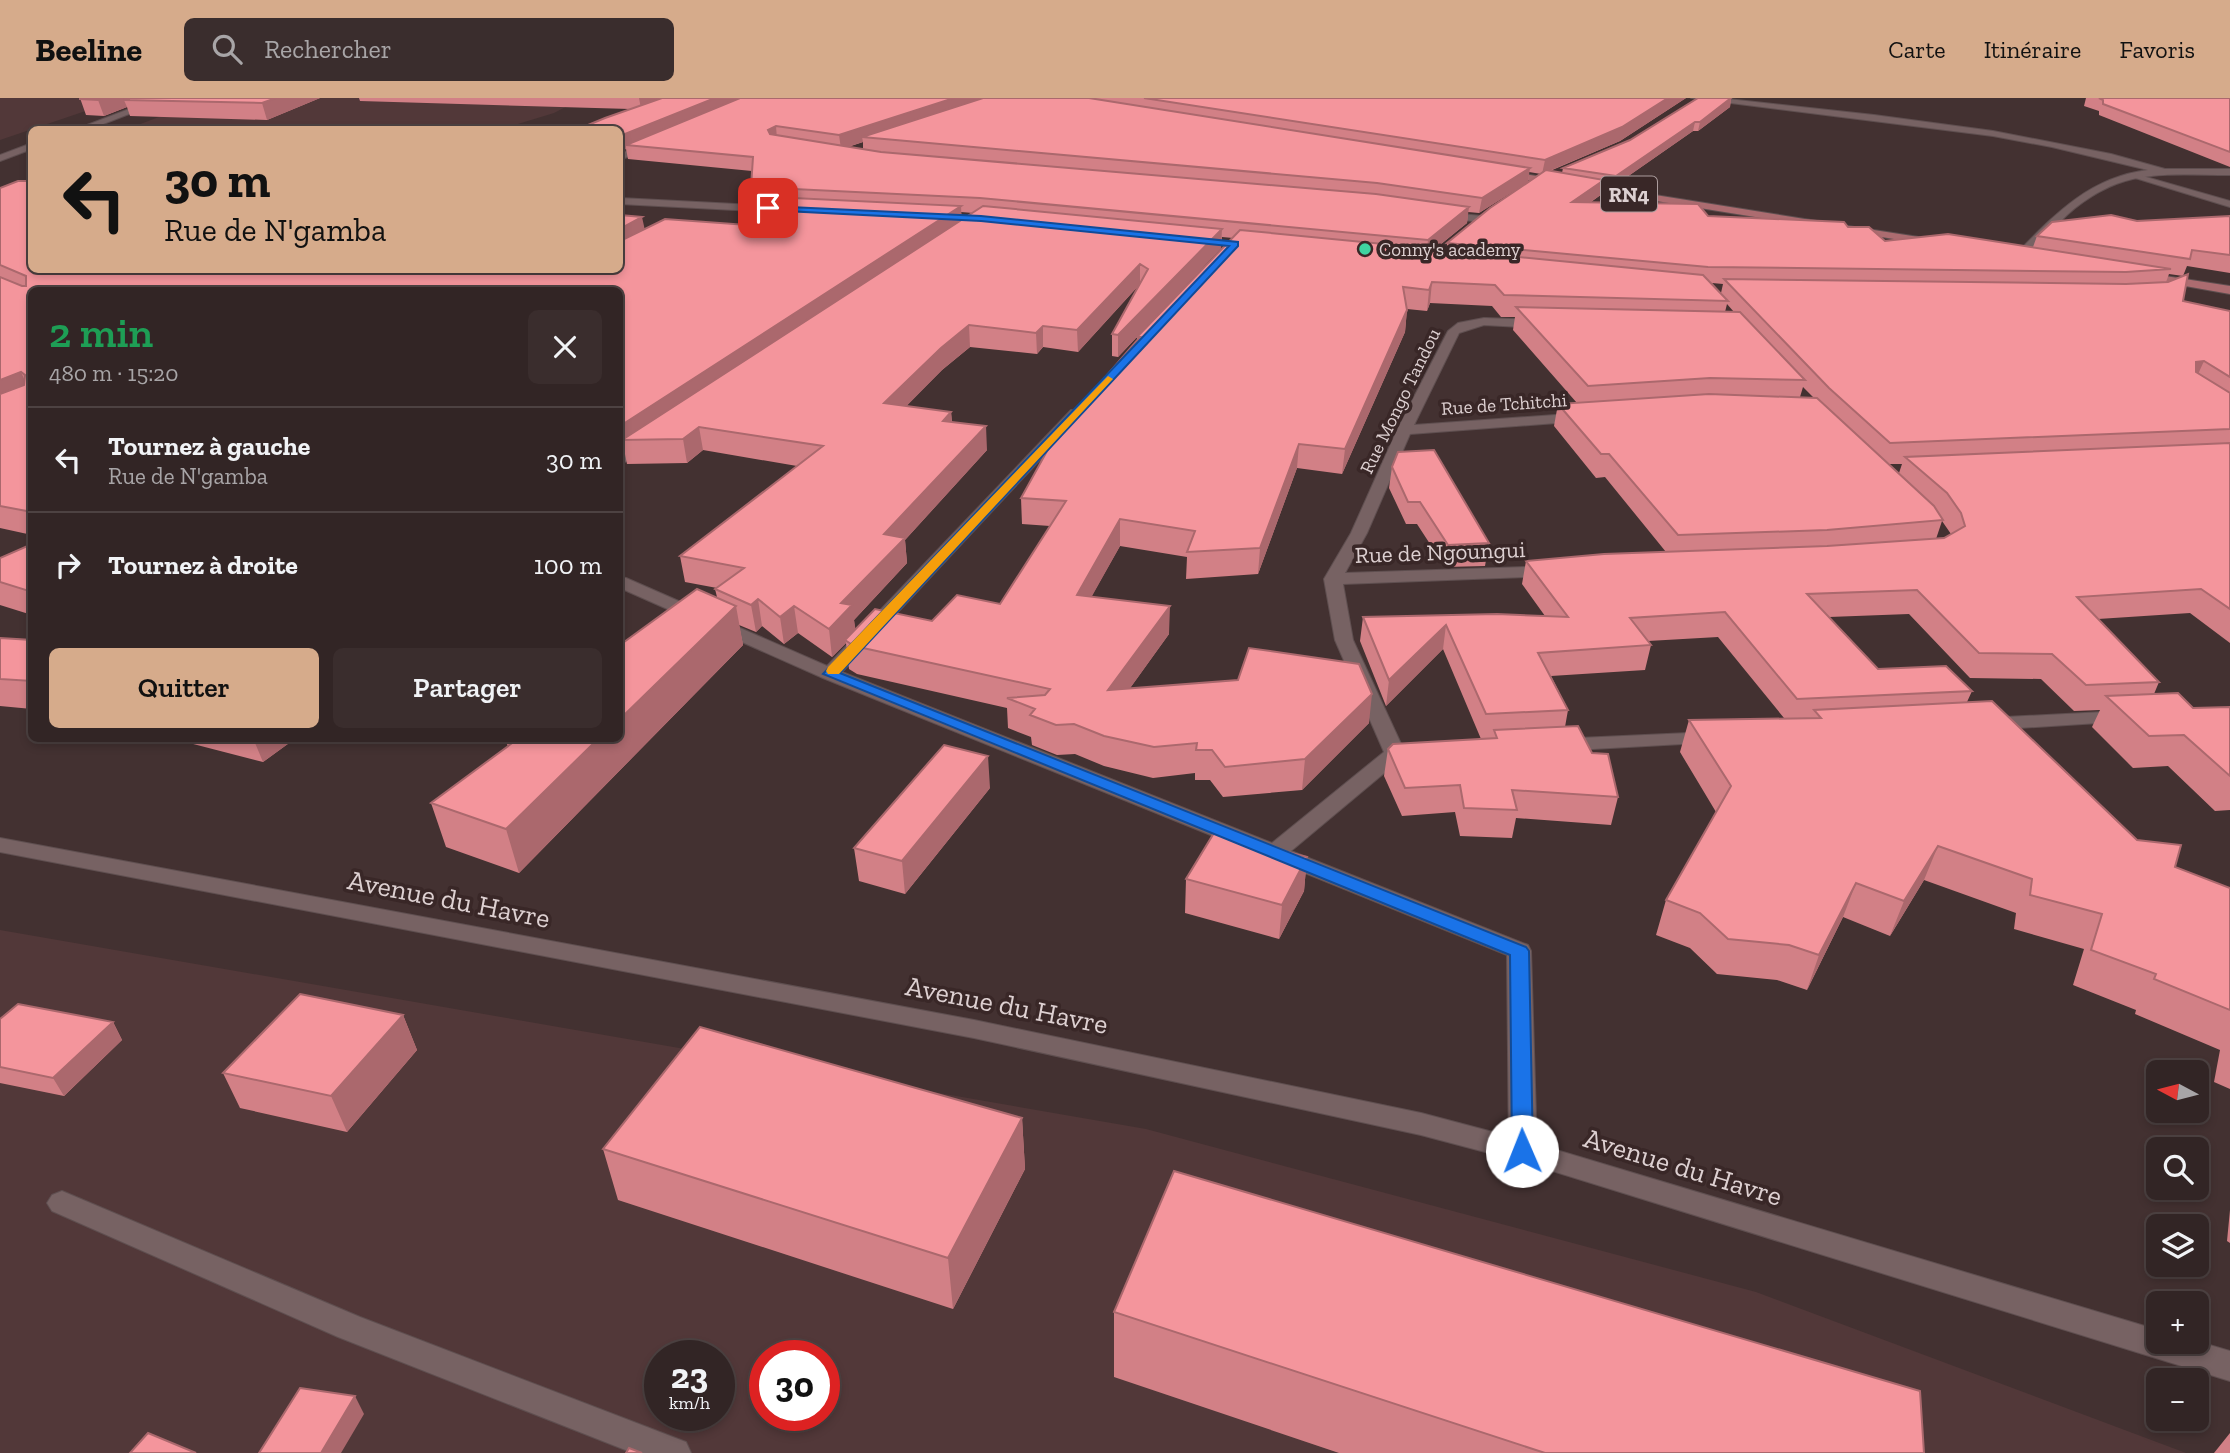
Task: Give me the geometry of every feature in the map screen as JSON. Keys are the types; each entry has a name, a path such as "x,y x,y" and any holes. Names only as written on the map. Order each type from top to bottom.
{"highway":[{"name":"RN4","path":"1486,171 1954,246"},
{"path":"2007,254 2033,258"},
{"path":"2124,272 2230,290"}],"street":[{"path":"89,126 166,98"},
{"path":"1694,101 2004,134 2105,154 2169,173"},
{"path":"623,156 658,141"},
{"path":"0,158 28,148"},
{"path":"1531,187 1565,170"},
{"path":"2020,256 2058,218 2106,183 2134,175 2230,172"},
{"path":"2134,175 2230,204"},
{"path":"623,201 785,209"},
{"path":"691,218 715,206"},
{"path":"1424,213 1487,216 1472,228"},
{"path":"2058,218 2071,220"},
{"path":"2160,294 2189,283"},
{"name":"Rue Mongo Tandou","path":"1333,579 1359,533 1404,430 1454,331 1462,325 1562,324"},
{"path":"830,674 1084,404"},
{"name":"Rue de Tchitchi","path":"1404,430 1593,416"},
{"path":"623,459 665,431"},
{"name":"Rue de Ngoungui","path":"1333,579 1565,570"},
{"path":"1333,579 1344,640 1395,753"},
{"path":"623,583 830,674 1519,951 1522,1151"},
{"path":"1966,725 2147,716"},
{"path":"1534,746 1729,737"},
{"path":"1274,853 1395,753 1437,751"},
{"name":"Avenue du Havre","path":"0,845 974,1029 1421,1124 1522,1151 2230,1366"},
{"path":"62,1203 636,1447 674,1453"}],"shaded area":[{"path":"0,98 124,98 41,126 28,126 28,131 0,140"},
{"path":"208,98 583,98 554,113 511,126 135,126"},
{"path":"0,930 1146,1129 1756,1292 2186,1453 0,1453"}],"building":[{"path":"80,98 102,98 98,100"},
{"path":"276,98 262,103 124,100"},
{"path":"662,98 715,98 623,135 623,126 586,126"},
{"path":"740,98 954,98 839,135 776,126 768,130 770,134 881,152 1376,194 1469,207 1428,240 980,198 751,187 753,157 626,145"},
{"path":"983,98 1089,98 1530,168 1482,198 1377,183 862,137"},
{"path":"1144,98 1668,98 1622,127 1545,160"},
{"path":"1698,98 1731,98 1700,122 1695,122 1616,176 1563,168 1630,140"},
{"path":"2099,98 2230,98 2230,152 2103,104 2103,100"},
{"path":"1546,170 1604,180 1572,202 1698,204 1708,216 1844,222 1848,227 1869,227 1885,241 1948,234 2171,269 2126,272 1708,267 1447,243 1490,208"},
{"path":"28,177 28,273 623,273 623,240 665,219 747,225 749,196 961,206 623,424 623,287 28,287 28,511 0,506 0,394 24,385 25,375 21,372 0,380 0,277 26,286 26,276 0,265 0,188 18,181 27,181"},
{"path":"983,206 1222,229 1118,335 1112,334 1148,269 1140,264 1077,330 1043,326 1036,333 969,325 884,403 951,412 943,421 986,426 884,534 905,538 841,603 852,605 829,629 794,606 780,617 758,599 751,605 715,589 744,568 680,556 823,446 699,427 683,439 623,439"},
{"path":"623,215 642,217 623,227"},
{"path":"2111,215 2137,221 2230,216 2230,255 2192,250 2190,259 2037,236 2052,222"},
{"path":"1240,230 1703,275 1728,301 1504,295 1495,285 1432,282 1429,290 1403,287 1407,310 1345,449 1299,444 1260,548 1187,552 1195,531 1120,519 1077,595 1170,606 1108,690 1238,680 1249,648 1359,664 1372,694 1305,759 1225,767 1212,750 1196,750 1197,743 1154,747 1104,736 1074,724 1056,725 1030,715 1035,709 1007,698 1045,695 1050,689 854,646 845,640 875,609 932,621 957,595 1000,604 1066,501 1021,498 1057,433 1140,337 1137,337"},
{"path":"2188,274 2183,301 2230,311 2230,377 2204,361 2196,362 2196,372 2230,393 2230,429 1890,443 1829,388 1724,279 2126,284 2168,282"},
{"path":"1516,307 1740,312 1805,380 1710,378 1588,386"},
{"path":"1709,394 1817,398 1934,506 1943,520 1827,530 1678,535 1609,454 1601,454 1558,404"},
{"path":"2230,443 2230,609 2201,589 2077,597 2159,682 2086,685 2052,654 1979,653 1917,590 1807,594 1878,669 1946,666 1972,691 1797,699 1725,612 1630,618 1651,645 1538,653 1568,710 1486,714 1446,625 1389,680 1363,617 1497,614 1568,617 1526,561 1604,554 1827,546 1944,538 1965,526 1961,513 1947,493 1905,457"},
{"path":"1434,450 1489,543 1448,545 1420,502 1408,502 1392,467 1398,452"},
{"path":"28,546 28,591 0,582 0,558"},
{"path":"697,589 736,606 623,716 623,643"},
{"path":"0,638 28,640 28,681 0,679"},
{"path":"2178,693 2193,708 2230,707 2230,776 2184,735 2149,736 2106,696"},
{"path":"1992,701 2137,840 2181,845 2175,867 2230,888 2230,1010 2154,979 2156,974 2091,950 2102,914 2030,895 2032,879 1938,846 1904,901 1856,883 1819,955 1789,945 1728,939 1700,913 1666,900 1731,786 1689,720 1821,718 1814,710"},
{"path":"1578,726 1592,753 1608,754 1618,797 1512,790 1517,810 1464,808 1460,785 1405,788 1388,749 1393,744 1497,738 1494,730"},
{"path":"514,742 595,742 506,829 431,803"},
{"path":"944,745 988,756 902,861 854,848"},
{"path":"1214,833 1307,857 1282,905 1186,879"},
{"path":"300,994 403,1015 331,1096 223,1073"},
{"path":"18,1004 113,1022 53,1078 0,1067 0,1019"},
{"path":"700,1027 1022,1118 948,1258 603,1149"},
{"path":"1174,1171 1920,1391 1924,1453 1545,1453 1114,1312"},
{"path":"300,1388 355,1396 321,1453 259,1453"},
{"path":"148,1433 196,1453 130,1453"},
{"path":"629,1448 642,1453 626,1453"}],"slow traffic":[{"path":"834,671 1108,379"}],"place":[{"name":"Conny's academy","path":"1365,249"}],"route":[{"path":"768,208 981,219 1235,244 830,674 1519,951 1522,1151"}]}
